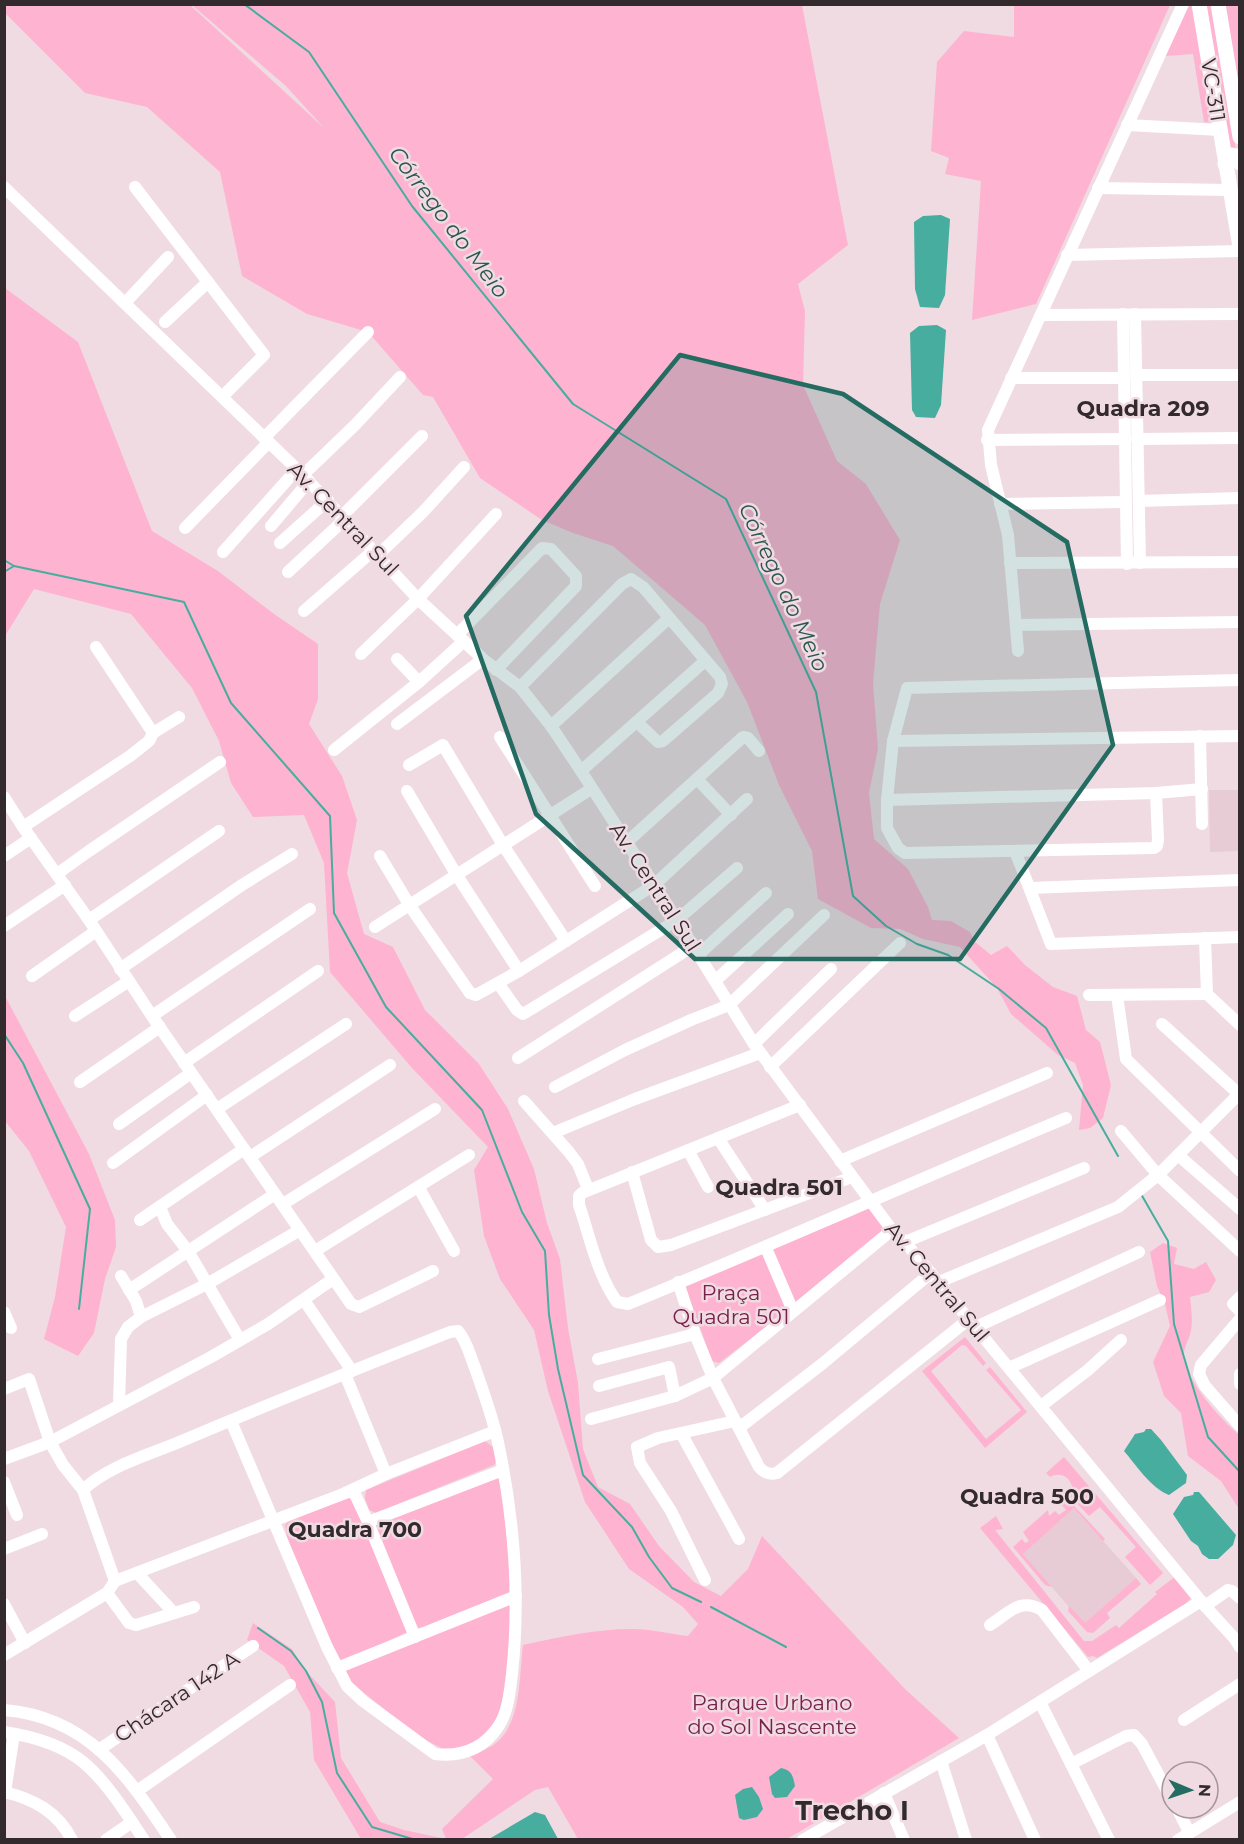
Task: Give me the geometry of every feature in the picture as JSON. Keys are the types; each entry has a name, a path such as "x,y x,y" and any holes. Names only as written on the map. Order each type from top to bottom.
{"main road":[{"name":"VC-311","path":"1199,4 1220,130 1232,163 1230,190 1239,249"},
{"name":"VC-311","path":"1218,4 1239,137"}],"street":[{"path":"1018,651 1008,535 987,440 991,421 1183,4"},
{"path":"1127,125 1220,130"},
{"path":"135,188 264,355 222,397"},
{"path":"1098,188 1230,190"},
{"name":"Av. Central Sul","path":"6,193 125,303 303,475 418,598 483,660 520,687 551,726 581,771 757,1048 840,1161 892,1230 905,1242 973,1323 1235,1639 1239,1647"},
{"path":"1067,255 1239,249"},
{"path":"125,303 168,257"},
{"path":"165,322 208,282"},
{"path":"1129,314 1136,375 1140,563"},
{"path":"1126,564 1122,378 1129,314"},
{"path":"1041,315 1239,314"},
{"path":"185,528 368,332"},
{"path":"1136,375 1239,375"},
{"path":"223,552 355,425 400,377"},
{"path":"1011,378 1122,378"},
{"path":"288,572 422,436"},
{"path":"1137,439 1239,438"},
{"path":"987,440 1124,439"},
{"path":"304,611 423,512 464,467"},
{"path":"271,526 303,475"},
{"path":"1139,501 1239,498"},
{"path":"280,543 328,500"},
{"path":"1000,504 1124,502"},
{"path":"361,654 418,598 496,514"},
{"path":"334,750 419,682 542,548 550,549 576,576 576,586 496,670"},
{"path":"1010,563 1239,562"},
{"path":"520,687 627,580 635,581 722,681 722,688 718,693 661,742 638,723"},
{"path":"551,726 669,618"},
{"path":"1016,625 1239,622"},
{"path":"96,647 153,733"},
{"path":"397,659 419,682"},
{"path":"397,724 483,660"},
{"path":"581,771 638,723 705,661"},
{"path":"1156,794 1158,840 1154,849 905,854 898,848 887,828 887,801 893,741 907,688 1239,680"},
{"path":"23,827 130,756 149,741 153,733 179,717"},
{"path":"1200,736 1202,824"},
{"path":"893,741 1239,736"},
{"path":"500,737 595,886"},
{"path":"627,842 743,737 748,738 759,752"},
{"path":"410,765 443,745 503,844 566,941"},
{"path":"4,926 61,880 89,851 220,762"},
{"path":"697,779 731,815"},
{"path":"375,927 591,789"},
{"path":"887,801 1156,794 1202,789"},
{"path":"407,791 456,874 519,971"},
{"path":"4,797 351,1304 359,1307 433,1270"},
{"path":"380,856 471,994 478,994 519,971 654,885 747,799"},
{"path":"89,920 219,831"},
{"path":"4,856 31,838"},
{"path":"1015,851 1051,944 1239,937"},
{"path":"120,969 242,885 292,854"},
{"path":"498,983 517,1010 524,1014 677,920 737,868"},
{"path":"1030,888 1239,880"},
{"path":"518,1058 696,951 766,893"},
{"path":"152,1016 310,909"},
{"path":"715,981 788,914"},
{"path":"555,1087 625,1050 729,1005 824,915"},
{"path":"32,976 96,931"},
{"path":"1205,938 1207,994 1239,1025"},
{"path":"770,1067 900,943"},
{"path":"553,1133 757,1048 831,969"},
{"path":"119,1124 188,1068 318,971"},
{"path":"75,1016 129,981"},
{"path":"1089,995 1207,994"},
{"path":"1117,995 1126,1059 1239,1171"},
{"path":"217,1109 346,1024"},
{"path":"705,1580 671,1512 651,1484 640,1463 637,1447 658,1438 737,1425 935,1278 1103,1214 1122,1203 1158,1175 1239,1094 1162,1024"},
{"path":"80,1082 160,1027"},
{"path":"140,1220 390,1065"},
{"path":"840,1161 1047,1073"},
{"path":"113,1163 207,1095"},
{"path":"524,1101 578,1164 584,1193 579,1205 598,1263 610,1292 617,1302 628,1304 766,1248 1066,1118"},
{"path":"584,1193 800,1106"},
{"path":"129,1290 188,1251 435,1109"},
{"path":"1120,1131 1158,1175 1239,1251"},
{"path":"718,1138 765,1210"},
{"path":"688,1150 708,1187"},
{"path":"315,1251 469,1155"},
{"path":"1178,1155 1239,1209"},
{"path":"905,1242 1084,1168"},
{"path":"632,1172 651,1240 658,1247 671,1245 852,1177"},
{"path":"419,1188 454,1251"},
{"path":"160,1207 240,1340"},
{"path":"119,1405 121,1339 128,1327 141,1317 207,1284 300,1230"},
{"path":"591,1419 675,1396 714,1378 892,1230"},
{"path":"766,1248 793,1311"},
{"path":"678,1282 695,1334 714,1378 759,1467 767,1474 777,1473 973,1323 1139,1252"},
{"path":"121,1276 141,1317"},
{"path":"4,1459 50,1442 240,1340 333,1280"},
{"path":"304,1300 349,1372 386,1474"},
{"path":"1010,1368 1160,1300"},
{"path":"4,1312 11,1328"},
{"path":"1239,1319 1201,1365 1199,1374 1204,1386 1239,1426"},
{"path":"83,1490 106,1473 231,1421 349,1372 450,1332 458,1331 464,1338 495,1431 503,1470 516,1596 515,1644 507,1705 500,1725 479,1747 462,1753 435,1754 363,1701 347,1686 337,1668 231,1421"},
{"path":"598,1359 695,1334"},
{"path":"1041,1406 1088,1370 1121,1340"},
{"path":"599,1386 669,1367 675,1396"},
{"path":"1239,1374 1239,1384"},
{"path":"4,1389 29,1379 50,1442 63,1465 83,1490 115,1581"},
{"path":"4,1654 107,1593 115,1581 353,1490 386,1474 495,1431"},
{"path":"681,1433 740,1539"},
{"path":"368,1522 503,1470"},
{"path":"4,1482 17,1515"},
{"path":"353,1490 415,1637"},
{"path":"4,1550 42,1534"},
{"path":"137,1573 174,1613"},
{"path":"803,1839 987,1734 1203,1603 1228,1590 1239,1598"},
{"path":"107,1593 129,1623 136,1625 194,1607"},
{"path":"337,1668 516,1596"},
{"path":"4,1604 25,1643"},
{"path":"990,1625 1022,1604 1031,1604 1042,1610 1089,1671"},
{"name":"Chácara 142 A","path":"100,1749 253,1646"},
{"path":"1184,1720 1239,1684"},
{"path":"137,1791 290,1685"},
{"path":"1040,1702 1109,1839"},
{"path":"4,1710 26,1712 52,1720 81,1735 100,1749 137,1791 171,1839"},
{"path":"72,1839 57,1817 45,1807 5,1792 9,1733 45,1742 81,1761 105,1785 142,1837 158,1822"},
{"path":"987,1734 1035,1839"},
{"path":"1071,1764 1126,1736 1134,1735 1142,1744 1160,1778"},
{"path":"941,1761 966,1839"},
{"path":"884,1793 904,1839"},
{"path":"1178,1839 1239,1802"},
{"path":"1183,1820 1189,1832"},
{"path":"106,1839 132,1822"},
{"path":"826,1826 831,1839"}],"highlighted area":[{"path":"680,355 843,394 1067,542 1113,745 960,959 695,959 536,814 466,616"}],"shaded area":[{"path":"941,215 950,219 945,295 939,308 920,307 915,289 914,222 923,216"},
{"path":"937,325 946,330 941,405 935,418 916,417 912,410 910,333 919,326"},
{"path":"1209,790 1239,790 1239,851 1210,852"},
{"path":"1146,1429 1151,1429 1161,1440 1187,1475 1186,1483 1169,1495 1150,1482 1124,1451 1135,1434 1144,1432"},
{"path":"1194,1492 1199,1492 1236,1535 1233,1545 1218,1559 1209,1559 1202,1554 1173,1514 1184,1497 1193,1495"},
{"path":"1074,1508 1136,1578 1084,1624 1023,1554"},
{"path":"781,1768 788,1770 794,1779 795,1786 787,1797 775,1798 769,1777"},
{"path":"752,1787 763,1809 757,1817 744,1820 739,1818 735,1795 743,1789"},
{"path":"535,1812 545,1815 558,1839 489,1839"}],"green space":[{"path":"4,5 190,5 324,128 286,86 192,5 802,5 848,245 798,284 805,311 803,385 837,461 866,484 900,540 880,604 873,683 878,749 869,793 874,839 908,869 928,907 932,920 951,921 970,932 974,941 991,955 1007,946 1025,965 1053,987 1077,996 1086,1030 1100,1042 1111,1085 1103,1118 1090,1128 1079,1130 1083,1085 1075,1063 1058,1055 1011,1014 997,988 960,947 923,939 900,929 871,928 818,899 812,851 779,785 747,702 705,625 613,546 542,520 480,478 433,397 423,395 368,332 307,314 242,276 220,172 147,107 85,93 5,13"},
{"path":"1014,5 1170,5 1036,304 972,320 981,181 945,174 949,158 931,151 937,62 964,31 1014,37"},
{"path":"1195,5 1203,44 1201,65 1213,111 1213,123 1204,122 1193,54 1165,56 1186,7"},
{"path":"1204,5 1212,5 1236,150 1229,151"},
{"path":"1221,5 1239,5 1239,113"},
{"name":"Parque Urbano do Sol Nascente","path":"5,288 78,342 152,531 218,571 318,644 318,699 309,724 342,776 357,820 347,873 364,934 393,947 425,1010 479,1064 508,1109 534,1169 547,1223 560,1259 568,1328 578,1383 583,1449 598,1487 630,1504 659,1546 694,1582 721,1596 748,1569 762,1536 905,1689 959,1738 787,1839 578,1839 548,1787 535,1790 462,1839 446,1839 442,1829 493,1779 470,1756 492,1746 509,1727 517,1700 523,1645 577,1634 619,1629 647,1630 688,1636 698,1624 683,1607 629,1569 585,1502 548,1391 534,1330 500,1279 484,1236 474,1170 488,1147 412,1068 330,972 324,863 304,815 253,817 231,783 219,741 192,688 131,614 34,589 5,636"},
{"path":"5,996 89,1154 115,1220 116,1247 105,1279 94,1333 78,1356 44,1339 55,1297 66,1227 29,1151 5,1121"},
{"name":"Praça Quadra 501","path":"870,1206 887,1227 775,1320 719,1363 712,1361 686,1285 854,1215"},
{"path":"1163,1243 1177,1248 1174,1264 1194,1269 1206,1262 1216,1280 1209,1292 1190,1297 1192,1326 1184,1356 1186,1366 1198,1388 1214,1410 1239,1435 1239,1509 1221,1481 1188,1456 1181,1413 1164,1396 1153,1362 1170,1326 1165,1304 1157,1286 1150,1252"},
{"path":"965,1337 986,1363 983,1366 966,1346 962,1345 931,1371 986,1439 1021,1410 986,1370 990,1367 1027,1412 985,1448 922,1371"},
{"path":"485,1441 494,1448 497,1460 494,1465 376,1513 369,1510 365,1498 366,1490"},
{"path":"1064,1457 1163,1573 1150,1585 1125,1557 1136,1547 1100,1507 1089,1516 1071,1497 1072,1486 1069,1480 1061,1475 1050,1477 1046,1473"},
{"path":"498,1477 502,1489 512,1591 508,1595 429,1626 419,1628 415,1626 376,1530 376,1523"},
{"path":"1062,1493 1105,1539 1103,1541 1074,1508 1023,1554 1052,1587 1045,1585 1013,1547 1022,1539 1025,1543 1029,1541 1023,1532 1048,1510 1049,1516 1055,1511 1059,1515 1066,1510 1056,1498"},
{"path":"347,1497 357,1503 407,1632 357,1656 338,1661 287,1537 285,1525"},
{"path":"996,1516 1003,1529 995,1530 1084,1641 1092,1641 1116,1625 1119,1628 1157,1594 1155,1592 1176,1576 1192,1597 1185,1604 1097,1658 1088,1657 980,1528"},
{"path":"1136,1578 1141,1584 1107,1613 1110,1618 1093,1633 1087,1632 1068,1611 1069,1606 1085,1623"},
{"path":"506,1603 513,1609 513,1642 499,1719 485,1737 460,1750 443,1749 416,1735 347,1679 345,1669"},
{"path":"253,1623 292,1649 306,1671 335,1702 341,1758 380,1822 446,1839 361,1839 314,1760 310,1712 284,1666 247,1640"}],"waterway":[{"name":"Córrego do Meio","path":"244,4 309,52 412,206 573,404 726,499 816,692 853,896 886,926 917,944 948,955 999,989 1046,1028 1118,1156"},
{"path":"4,560 14,566 184,602 231,703 330,816 334,913 386,1007 482,1110 522,1212 545,1251 549,1315 558,1369 583,1475 632,1527 649,1557 672,1588 701,1602"},
{"path":"4,572 14,566"},
{"path":"4,1034 23,1063 90,1209 79,1309"},
{"name":"Córrego do Meio","path":"1141,1194 1168,1241 1174,1324 1208,1437 1240,1472"},
{"path":"711,1607 786,1647"},
{"path":"258,1628 291,1651 306,1671 322,1702 337,1773 372,1827 416,1840"}],"district":[{"name":"Quadra 209","path":"1143,408"},
{"name":"Quadra 501","path":"779,1187"},
{"name":"Quadra 500","path":"1027,1496"},
{"name":"Quadra 700","path":"355,1529"},
{"name":"Trecho I","path":"852,1811"}]}
